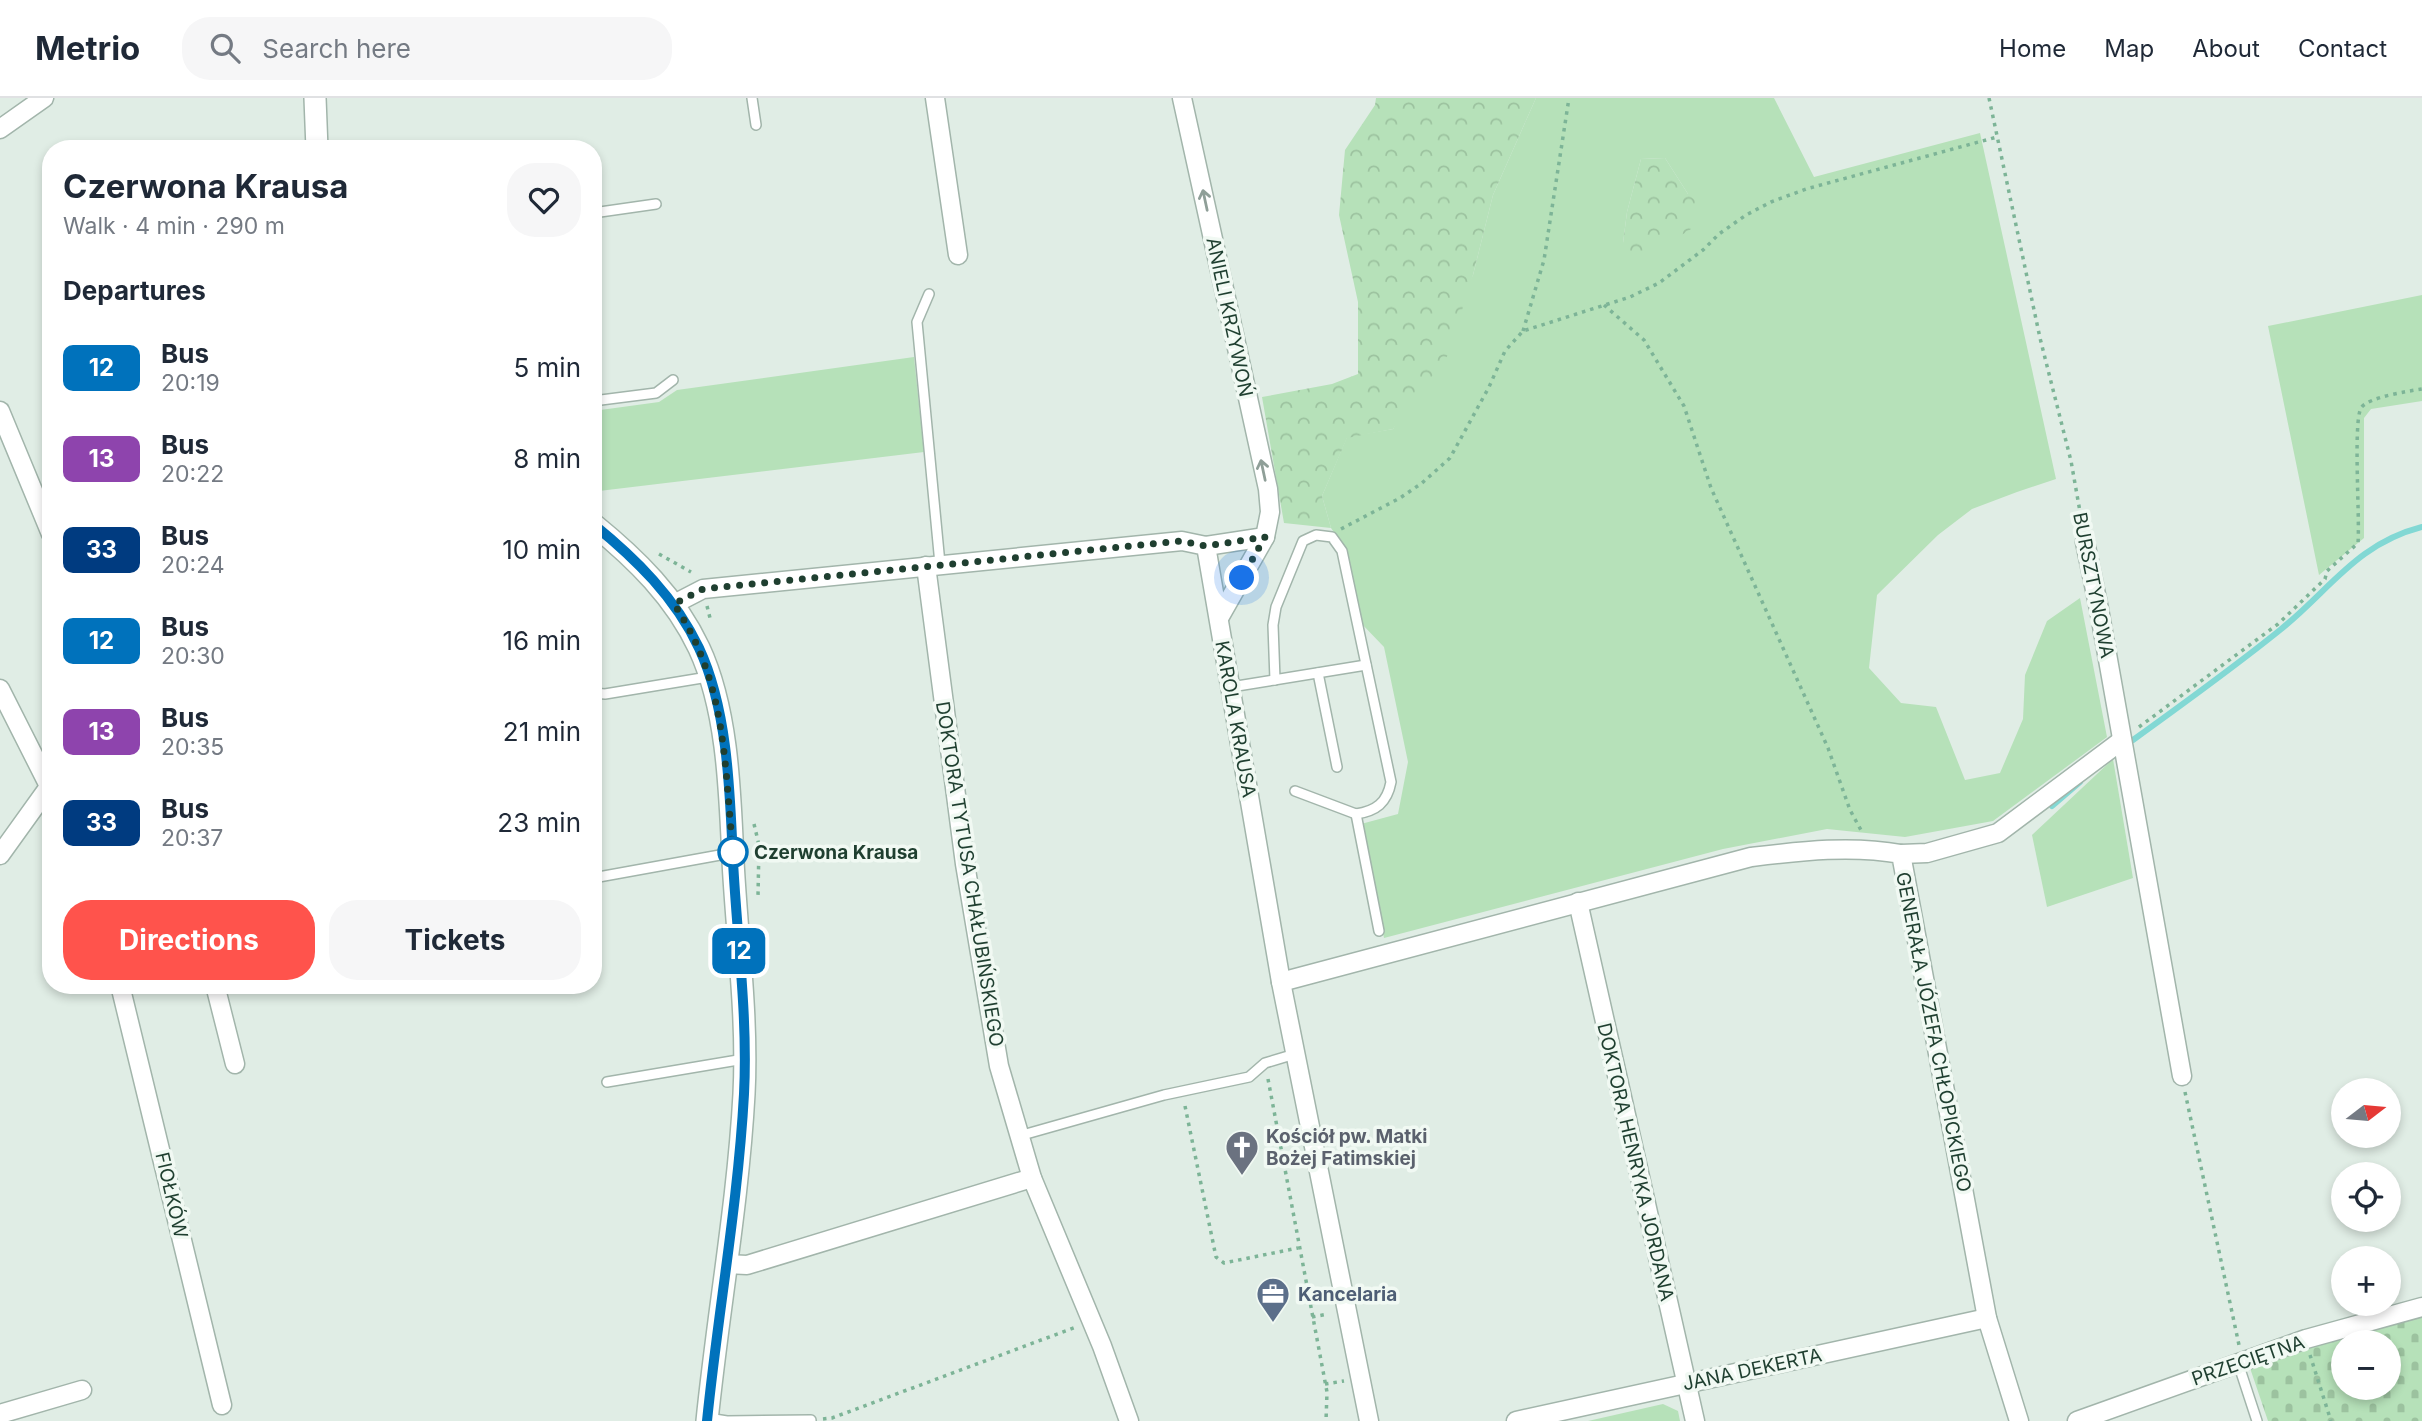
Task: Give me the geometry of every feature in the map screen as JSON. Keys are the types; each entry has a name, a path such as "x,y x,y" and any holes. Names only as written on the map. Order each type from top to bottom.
{"street":[{"path":"0,129 44,98"},
{"path":"315,98 317,140"},
{"path":"935,98 958,255"},
{"name":"ANIELI KRZYWOŃ","path":"1182,98 1268,489 1270,512 1265,537 1219,618"},
{"path":"0,411 42,512"},
{"path":"602,532 629,554 674,604 700,650 710,677 724,744 733,852 744,1059 741,1139 708,1420"},
{"path":"674,604 703,589 1181,541 1206,546 1265,537"},
{"name":"BURSZTYNOWA","path":"2085,542 2182,1076"},
{"name":"KAROLA KRAUSA","path":"1206,546 1294,1054 1369,1421"},
{"name":"DOKTORA TYTUSA CHAŁUBIŃSKIEGO","path":"933,565 965,864 999,1066 1032,1178 1089,1315 1129,1421"},
{"path":"0,690 42,770"},
{"path":"1901,854 1927,853 1998,833 2121,741"},
{"path":"0,855 42,796"},
{"name":"GENERAŁA JÓZEFA CHŁOPICKIEGO","path":"1281,982 1751,857 1811,850 1871,849 1901,854 1987,1318 2020,1421"},
{"name":"DOKTORA HENRYKA JORDANA","path":"1578,902 1695,1421"},
{"name":"FIOŁKÓW","path":"122,994 222,1405"},
{"path":"217,994 235,1064"},
{"path":"726,1265 747,1265 1032,1178"},
{"name":"PRZECIĘTNA","path":"2077,1421 2306,1339 2422,1307"},
{"name":"JANA DEKERTA","path":"1516,1421 1987,1318"},
{"path":"0,1414 82,1390"}],"lane":[{"path":"752,98 756,125"},
{"path":"602,212 656,204"},
{"path":"929,294 917,321 933,565"},
{"path":"602,400 656,393 673,380"},
{"path":"1275,680 1273,625 1276,607 1303,541 1316,535 1332,537 1342,551 1391,782 1389,794 1383,804 1366,813 1356,814 1295,791"},
{"path":"1231,687 1366,665"},
{"path":"1318,673 1338,767"},
{"path":"602,694 710,677"},
{"path":"1356,814 1379,931"},
{"path":"602,876 733,852"},
{"path":"1019,1136 1164,1095 1249,1077 1265,1063 1294,1054"},
{"path":"607,1082 744,1059"},
{"path":"2238,1363 2257,1421"},
{"path":"708,1420 811,1420"}],"path":[{"path":"1332,537 1353,520 1400,498 1422,483 1450,457 1489,387 1505,351 1524,331 1544,260 1569,98"},
{"name":"BURSZTYNOWA","path":"1989,98 2040,338 2071,461 2085,542"},
{"path":"1524,331 1630,297 1659,283 1703,250 1719,234 1771,202 1806,189 1997,137"},
{"path":"1604,305 1644,340 1684,406 1711,488 1828,748 1850,810 1871,849"},
{"path":"2121,741 2278,624 2325,579 2327,570 2358,543 2358,446 2362,408 2367,403 2385,397 2422,389"},
{"path":"1265,1063 1325,1384 1326,1421"},
{"path":"2182,1076 2240,1349 2238,1363"},
{"path":"1183,1092 1216,1257 1224,1263 1298,1248"},
{"path":"1312,1317 1333,1313"},
{"path":"811,1420 832,1418 1080,1326 1089,1315"},
{"path":"2308,1347 2331,1421"},
{"path":"1325,1384 1346,1380"}],"green space":[{"path":"1376,98 1536,98 1493,195 1473,275 1448,355 1393,429 1347,438 1322,496 1331,528 1284,523 1262,397 1332,384 1358,374 1358,302 1339,215 1345,150 1375,105"},
{"path":"1536,98 1774,98 1814,177 1980,133 2056,479 1972,509 1938,535 1877,595 1869,668 1901,703 1936,707 1965,780 2000,773 2023,719 2025,675 2047,621 2080,598 2107,737 1993,821 1905,837 1827,829 1723,849 1384,938 1361,824 1398,814 1408,762 1384,647 1359,621 1346,550 1331,528 1322,496 1347,437 1393,429 1473,275 1493,195","holes":["1665,158 1688,194 1623,243 1627,212 1641,159"]},
{"path":"1665,158 1688,194 1698,203 1691,229 1640,262 1623,243 1627,212 1641,159"},
{"path":"2422,295 2422,401 2371,409 2364,418 2364,538 2319,575 2268,326"},
{"path":"914,357 924,452 602,491 602,410 659,402 677,390"},
{"path":"2113,759 2133,878 2047,907 2032,835"},
{"path":"2422,1315 2422,1421 2268,1421 2250,1368 2331,1341 2331,1400 2401,1400 2401,1330 2369,1330"},
{"path":"1663,1404 1678,1411 1680,1421 1588,1421"}],"waterway":[{"path":"2133,740 2280,630 2361,557 2399,535 2422,527"},
{"path":"2052,806 2080,782"}],"bus line":[{"name":"12","path":"602,532 656,581 687,623 710,677 724,744 743,1012 744,1091 741,1139 707,1421"}],"place":[{"name":"Czerwona Krausa","path":"733,852"},
{"name":"Kościół pw. Matki Bożej Fatimskiej","path":"1242,1177"},
{"name":"Kancelaria","path":"1273,1324"}],"route":[{"path":"733,852 719,713 700,650 674,604 688,595 703,589 926,566 1181,541 1206,546 1265,537 1242,578"}]}
